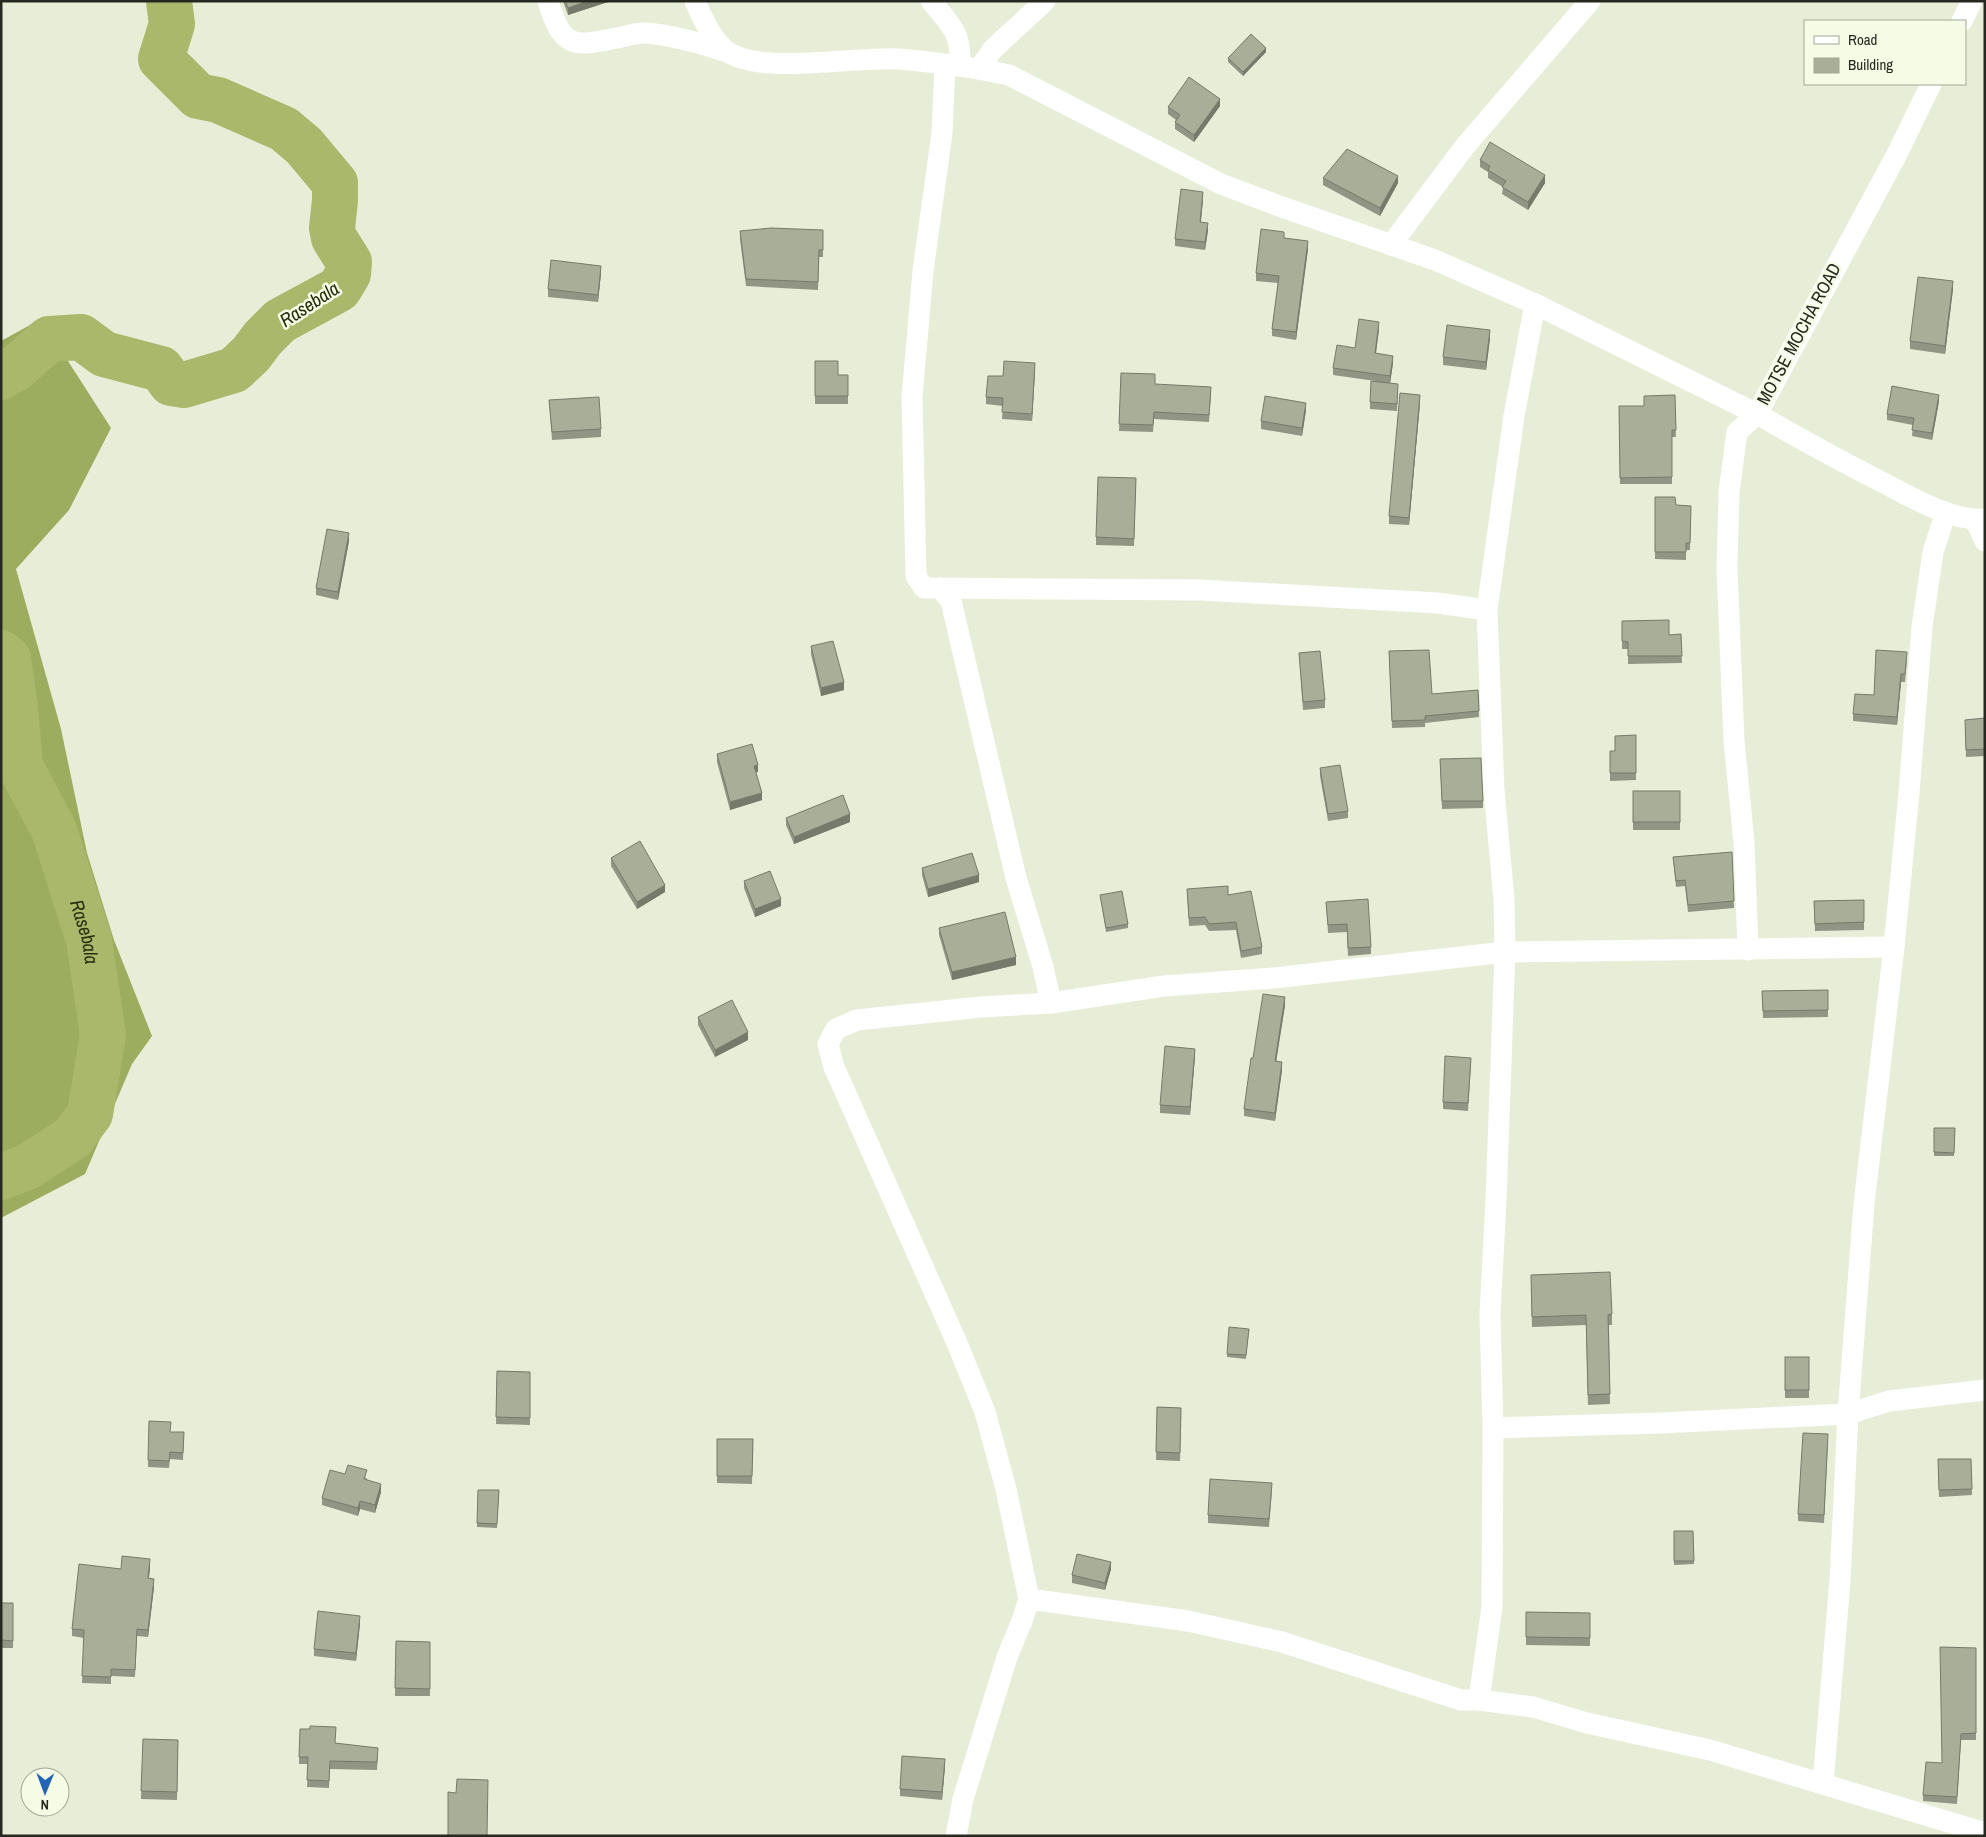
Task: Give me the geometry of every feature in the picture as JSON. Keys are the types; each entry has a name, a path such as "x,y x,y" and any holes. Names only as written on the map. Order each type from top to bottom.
{"street":[{"path":"548,1 554,22 565,37 578,44 642,33 683,39 742,58 763,62 792,63 897,59 1009,75 1221,184 1436,260 1535,304 1757,414 1737,432 1729,492 1728,558 1734,741 1744,842 1748,950"},
{"path":"695,1 704,24 727,52"},
{"path":"931,1 957,34 961,67 942,133 923,271 912,397 916,576 924,588 1200,590 1438,604 1487,610"},
{"path":"961,67 993,49 1044,1"},
{"path":"1391,245 1466,145 1590,1"},
{"path":"1962,20 1972,1"},
{"name":"MOTSE MOCHA ROAD","path":"1931,85 1897,154 1757,414 1815,448 1920,501 1946,512 1980,519"},
{"path":"1479,1700 1492,1607 1493,1428 1490,1315 1496,1200 1504,952 1504,898 1494,790 1487,610 1514,416 1535,304"},
{"path":"1823,1783 1840,1582 1848,1414 1864,1204 1910,793 1922,627 1933,552 1946,512"},
{"path":"1980,519 1985,541"},
{"path":"940,588 951,601 1016,878 1043,967 1051,1003"},
{"path":"956,1836 963,1799 1007,1657 1029,1599 1006,1489 984,1412 958,1343 834,1067 828,1044 836,1029 857,1020 937,1010 1051,1003 1164,986 1274,978 1504,952 1894,947"},
{"path":"1493,1428 1848,1414 1889,1401 1985,1390"},
{"path":"1029,1599 1188,1621 1282,1642 1461,1700 1479,1700 1533,1707 1587,1723 1710,1750 1985,1833"}],"green space":[{"path":"41,319 111,428 69,510 16,569 61,729 87,853 114,940 152,1036 132,1064 85,1174 1,1218 1,341"}],"building":[{"path":"565,1 588,1 568,8"},
{"path":"1251,34 1266,48 1243,72 1228,58"},
{"path":"1189,77 1220,99 1194,135 1175,122 1180,115 1168,107"},
{"path":"1490,142 1545,175 1528,202 1502,187 1506,181 1488,170 1490,166 1480,160"},
{"path":"1347,149 1398,176 1380,208 1323,178"},
{"path":"1181,189 1203,192 1200,222 1208,223 1205,242 1175,239"},
{"path":"771,228 823,230 823,250 819,250 818,282 746,279 740,231"},
{"path":"1261,229 1284,232 1284,238 1308,241 1296,332 1272,329 1279,276 1256,273"},
{"path":"551,260 601,266 598,295 548,289"},
{"path":"1918,277 1953,281 1945,346 1910,341"},
{"path":"1359,319 1379,322 1375,353 1393,356 1390,376 1333,368 1337,345 1355,348"},
{"path":"1447,325 1490,330 1486,362 1443,357"},
{"path":"815,361 838,361 838,375 848,375 848,396 815,396"},
{"path":"1004,361 1035,363 1032,414 1002,412 1003,398 986,397 988,376 1003,376"},
{"path":"1121,373 1155,374 1155,384 1211,387 1209,415 1154,412 1153,425 1119,424"},
{"path":"1371,381 1398,384 1397,404 1370,402"},
{"path":"1892,386 1939,395 1932,433 1912,430 1914,418 1887,414"},
{"path":"1400,393 1420,395 1409,518 1389,516"},
{"path":"1675,395 1676,430 1672,430 1672,477 1620,478 1619,406 1644,406 1644,396"},
{"path":"1265,396 1306,403 1302,428 1261,421"},
{"path":"599,397 601,429 552,432 549,400"},
{"path":"1098,477 1136,478 1134,539 1096,537"},
{"path":"1655,497 1675,497 1676,505 1691,506 1690,543 1686,543 1686,552 1655,552"},
{"path":"327,529 349,533 338,592 316,588"},
{"path":"1669,620 1669,635 1681,634 1682,656 1628,656 1628,642 1622,641 1622,621"},
{"path":"833,641 844,682 821,688 811,646"},
{"path":"1429,650 1432,694 1478,690 1479,711 1425,716 1425,720 1392,721 1389,651"},
{"path":"1876,650 1907,652 1905,674 1901,674 1897,717 1853,714 1855,694 1874,695"},
{"path":"1320,651 1325,700 1303,702 1299,653"},
{"path":"1985,718 1985,749 1966,750 1965,720"},
{"path":"1636,735 1636,773 1610,773 1610,751 1615,751 1615,736"},
{"path":"752,744 758,765 754,766 762,793 730,802 717,754"},
{"path":"1481,758 1483,801 1442,801 1440,759"},
{"path":"1340,765 1348,811 1328,814 1320,768"},
{"path":"1633,791 1680,791 1680,822 1633,822"},
{"path":"843,795 850,814 794,837 786,818"},
{"path":"640,841 665,885 637,902 611,858"},
{"path":"1732,852 1734,901 1688,905 1685,880 1676,881 1673,857"},
{"path":"972,853 979,875 928,889 922,868"},
{"path":"770,871 781,899 755,909 744,881"},
{"path":"1228,886 1228,895 1251,891 1262,947 1241,951 1236,922 1209,924 1205,917 1189,918 1187,889"},
{"path":"1122,891 1128,924 1106,928 1100,895"},
{"path":"1368,899 1371,947 1348,948 1347,924 1328,925 1326,902"},
{"path":"1864,900 1864,922 1815,924 1814,901"},
{"path":"1005,912 1016,957 952,972 939,928"},
{"path":"1828,990 1828,1010 1763,1011 1762,991"},
{"path":"1263,994 1285,997 1275,1061 1282,1062 1275,1113 1244,1109"},
{"path":"732,1000 748,1032 715,1050 698,1017"},
{"path":"1165,1046 1195,1049 1190,1107 1160,1105"},
{"path":"1445,1056 1471,1058 1468,1103 1443,1102"},
{"path":"1934,1128 1955,1128 1954,1153 1934,1152"},
{"path":"1610,1272 1612,1314 1608,1315 1610,1394 1588,1395 1586,1315 1532,1317 1531,1275"},
{"path":"1229,1327 1249,1329 1246,1355 1227,1354"},
{"path":"1785,1357 1809,1357 1809,1390 1785,1390"},
{"path":"497,1371 530,1372 530,1418 496,1417"},
{"path":"1157,1407 1181,1408 1180,1453 1156,1452"},
{"path":"149,1421 171,1422 170,1432 184,1432 183,1453 170,1452 169,1461 148,1460"},
{"path":"1803,1433 1828,1434 1824,1515 1798,1514"},
{"path":"717,1439 753,1439 752,1476 717,1476"},
{"path":"1938,1459 1971,1459 1972,1489 1939,1490"},
{"path":"348,1465 367,1470 364,1479 381,1484 375,1505 360,1501 358,1508 322,1498 330,1470 345,1474"},
{"path":"1210,1479 1272,1483 1269,1519 1208,1515"},
{"path":"478,1490 499,1490 497,1524 477,1523"},
{"path":"1674,1531 1693,1531 1694,1561 1674,1561"},
{"path":"1077,1554 1111,1562 1105,1583 1072,1575"},
{"path":"122,1556 150,1559 148,1578 154,1579 148,1630 137,1629 135,1670 111,1669 111,1677 82,1676 84,1630 72,1629 79,1564 121,1569"},
{"path":"1,1603 13,1603 13,1641 1,1640"},
{"path":"318,1611 360,1616 356,1653 314,1649"},
{"path":"1526,1612 1590,1613 1590,1638 1526,1637"},
{"path":"396,1641 430,1642 430,1689 395,1688"},
{"path":"1940,1647 1976,1648 1976,1733 1961,1734 1957,1797 1923,1795 1926,1762 1942,1763"},
{"path":"310,1726 336,1727 335,1743 378,1748 377,1762 330,1761 329,1781 307,1780 308,1757 299,1757 300,1729 310,1729"},
{"path":"143,1739 178,1740 177,1792 141,1791"},
{"path":"902,1756 945,1759 942,1792 900,1789"},
{"path":"457,1779 488,1780 487,1836 448,1836 448,1792 456,1793"}],"waterway":[{"name":"Rasebala","path":"1,377 15,369 49,339 81,337 104,354 161,369 171,383 184,385 234,370 280,321 339,289 348,274 349,262 334,238 332,228 335,183 304,146 284,129 218,100 198,96 161,59 172,24 169,1"},
{"name":"Rasebala","path":"1,653 8,659 15,707 20,766 54,830 89,940 103,1035 90,1114 72,1138 27,1167 1,1177"}]}
